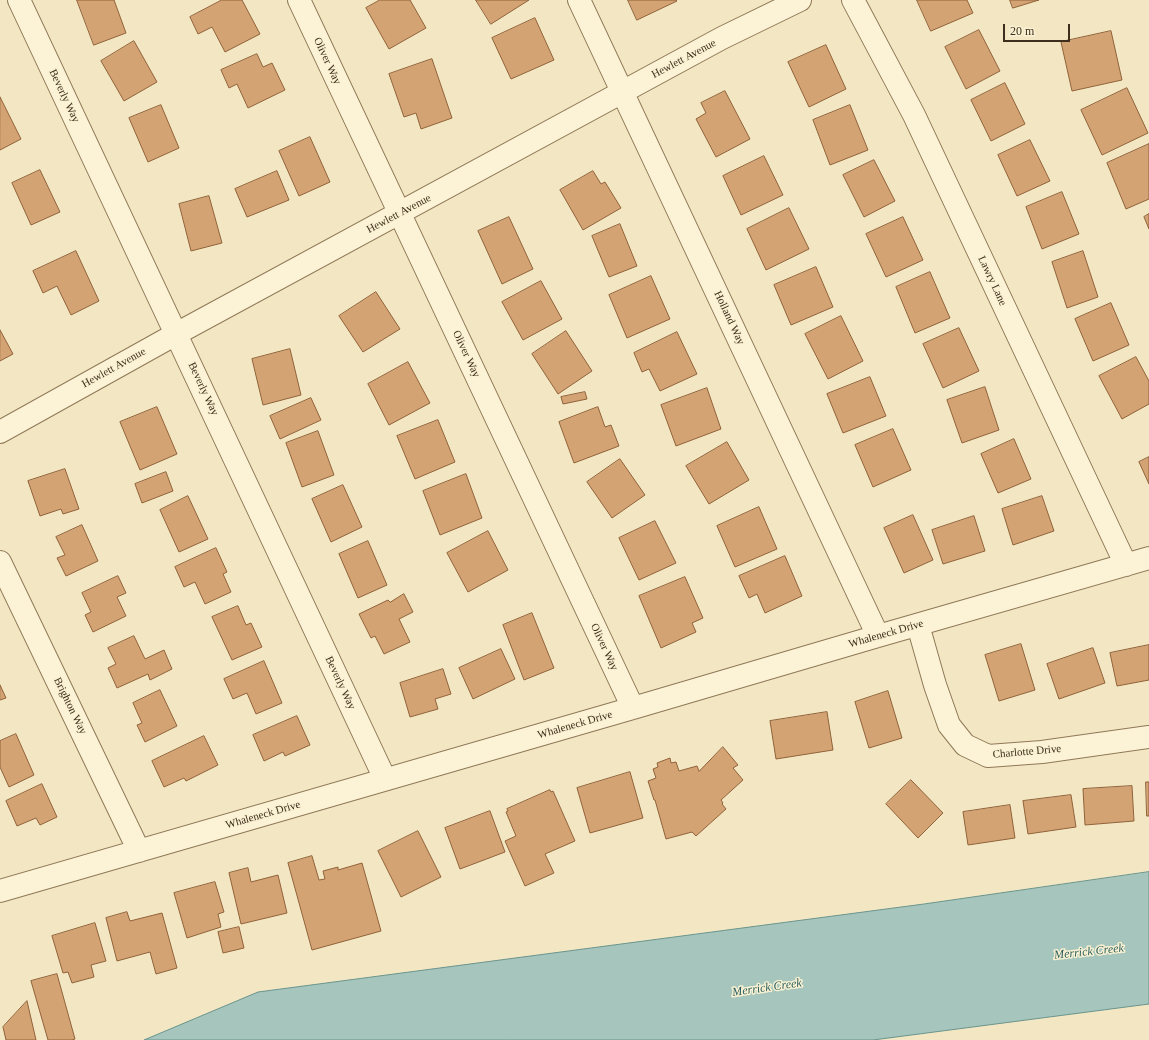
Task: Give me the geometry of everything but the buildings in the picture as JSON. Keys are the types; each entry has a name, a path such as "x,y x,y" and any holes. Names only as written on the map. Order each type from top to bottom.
{"street":[{"name":"Beverly Way","path":"19,0 385,779"},
{"name":"Oliver Way","path":"298,0 633,708"},
{"name":"Holland Way","path":"579,0 878,636"},
{"name":"Hewlett Avenue","path":"0,432 176,334 622,92 722,38 800,0"},
{"name":"Lawry Lane","path":"853,0 914,115 1126,565"},
{"name":"Whaleneck Drive","path":"0,891 1149,558"},
{"name":"Brighton Way","path":"0,562 139,851"},
{"name":"Charlotte Drive","path":"918,625 935,685 949,725 966,745 988,756 1042,752 1149,737"}],"water":[{"name":"Merrick Creek","path":"1149,872 1149,1004 873,1040 144,1040 258,992 924,904"}]}
